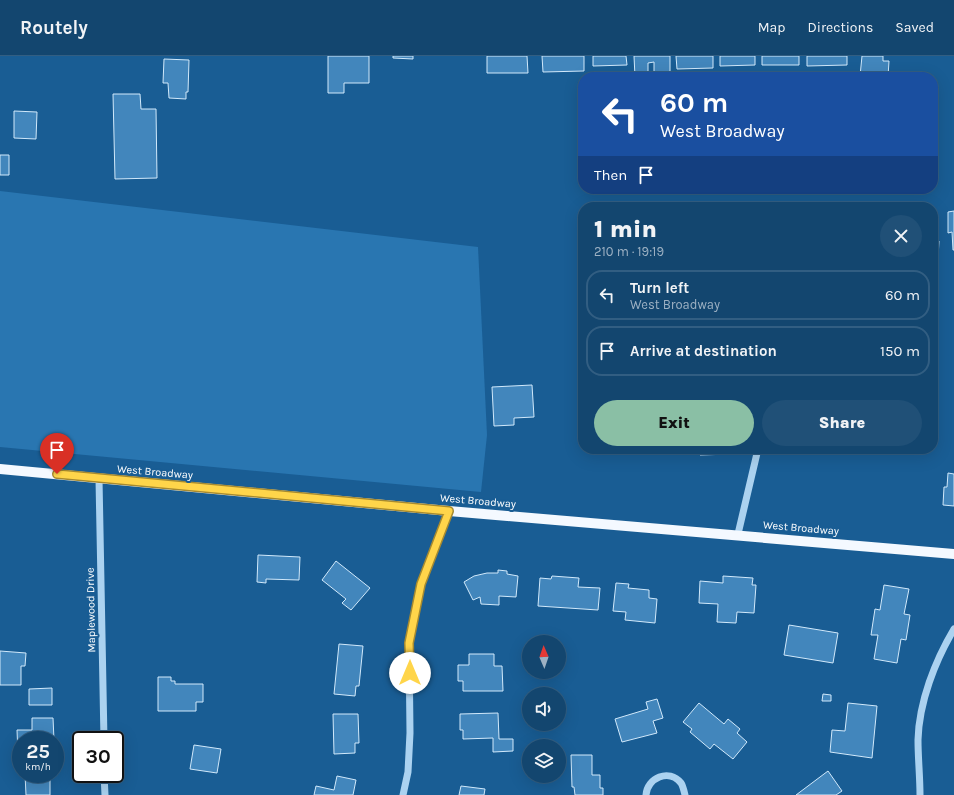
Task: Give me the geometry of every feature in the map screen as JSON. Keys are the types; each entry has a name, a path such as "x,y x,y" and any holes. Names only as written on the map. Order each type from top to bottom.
{"main road":[{"name":"West Broadway","path":"0,469 449,511 738,534 954,554"}],"street":[{"path":"738,534 757,454"},
{"name":"Maplewood Drive","path":"99,479 104,731"},
{"path":"403,795 408,772 410,733 409,643 421,584 449,511"},
{"path":"920,795 918,739 925,696 946,642 954,629"},
{"path":"646,795 647,787 652,780 663,775 674,776 682,784 685,795"},
{"path":"104,783 105,795"}],"shaded area":[{"path":"0,191 478,247 487,435 481,492 0,447"}],"building":[{"path":"328,56 369,56 369,83 344,83 344,93 328,93"},
{"path":"393,56 413,56 413,59 393,58"},
{"path":"487,56 527,56 528,73 487,73"},
{"path":"542,56 584,56 584,71 543,72"},
{"path":"593,56 626,56 627,65 593,66"},
{"path":"634,56 670,56 670,72 654,72 654,62 648,63 648,72 635,72"},
{"path":"676,56 713,56 713,68 677,69"},
{"path":"720,56 755,56 755,65 720,66"},
{"path":"762,56 799,56 799,65 762,65"},
{"path":"807,56 847,56 847,65 807,66"},
{"path":"862,56 883,56 883,61 889,61 888,72 860,72"},
{"path":"164,59 189,60 188,92 186,92 186,99 169,98 168,83 163,83"},
{"path":"113,94 140,94 141,109 156,109 157,178 115,179"},
{"path":"14,111 37,112 36,139 14,138"},
{"path":"0,155 9,155 9,175 0,175"},
{"path":"954,211 953,250 952,232 948,233 948,212"},
{"path":"532,385 534,417 514,418 514,425 494,426 492,387"},
{"path":"700,454 731,454 700,455"},
{"path":"948,473 954,474 954,506 943,505 944,487 947,487"},
{"path":"258,555 300,557 299,580 266,579 266,583 257,582"},
{"path":"336,561 370,588 351,610 342,603 346,599 322,580"},
{"path":"498,570 507,571 507,574 518,576 516,597 499,596 499,605 481,604 480,597 473,600 464,582 474,576 487,573 498,573"},
{"path":"552,576 579,578 578,587 600,588 598,610 538,606 540,578 551,579"},
{"path":"723,576 753,578 752,585 756,585 754,613 737,612 736,623 717,622 718,604 699,603 700,581 723,583"},
{"path":"616,583 629,584 628,588 649,590 649,598 657,599 655,623 625,620 626,612 613,611"},
{"path":"884,585 909,589 904,614 910,615 906,640 901,639 897,663 874,659 878,635 871,635 875,609 880,610"},
{"path":"789,625 838,633 833,663 784,655"},
{"path":"339,644 363,646 359,686 356,686 355,696 334,694"},
{"path":"0,651 26,653 25,666 21,666 21,685 0,685"},
{"path":"469,654 494,654 494,666 502,666 503,691 463,691 463,681 458,681 458,665 469,665"},
{"path":"158,677 171,677 171,681 175,681 175,684 203,684 203,702 196,702 196,711 158,711"},
{"path":"52,688 52,705 29,705 29,689"},
{"path":"823,694 831,695 831,701 822,701"},
{"path":"657,699 663,718 653,721 657,733 622,742 615,719 648,709 646,702"},
{"path":"699,703 724,724 728,719 740,729 737,733 747,742 733,759 714,744 710,749 690,732 692,729 683,722"},
{"path":"848,703 877,706 872,758 830,752 832,730 845,731"},
{"path":"498,713 499,739 513,739 513,751 493,752 493,738 463,739 463,730 460,730 460,714"},
{"path":"333,714 358,714 359,743 355,743 355,753 334,754"},
{"path":"32,718 53,718 54,731 17,730 32,730"},
{"path":"194,745 221,749 217,773 190,769"},
{"path":"571,755 592,755 592,775 600,775 600,788 603,788 603,795 575,795 574,787 572,787"},
{"path":"828,771 842,791 836,795 796,795"},
{"path":"337,776 356,780 353,795 314,795 316,786 334,790"},
{"path":"25,783 50,783 50,795 26,795"},
{"path":"461,786 485,789 484,795 459,795"}],"route":[{"path":"57,474 449,511 421,584 409,643 410,673"}]}
